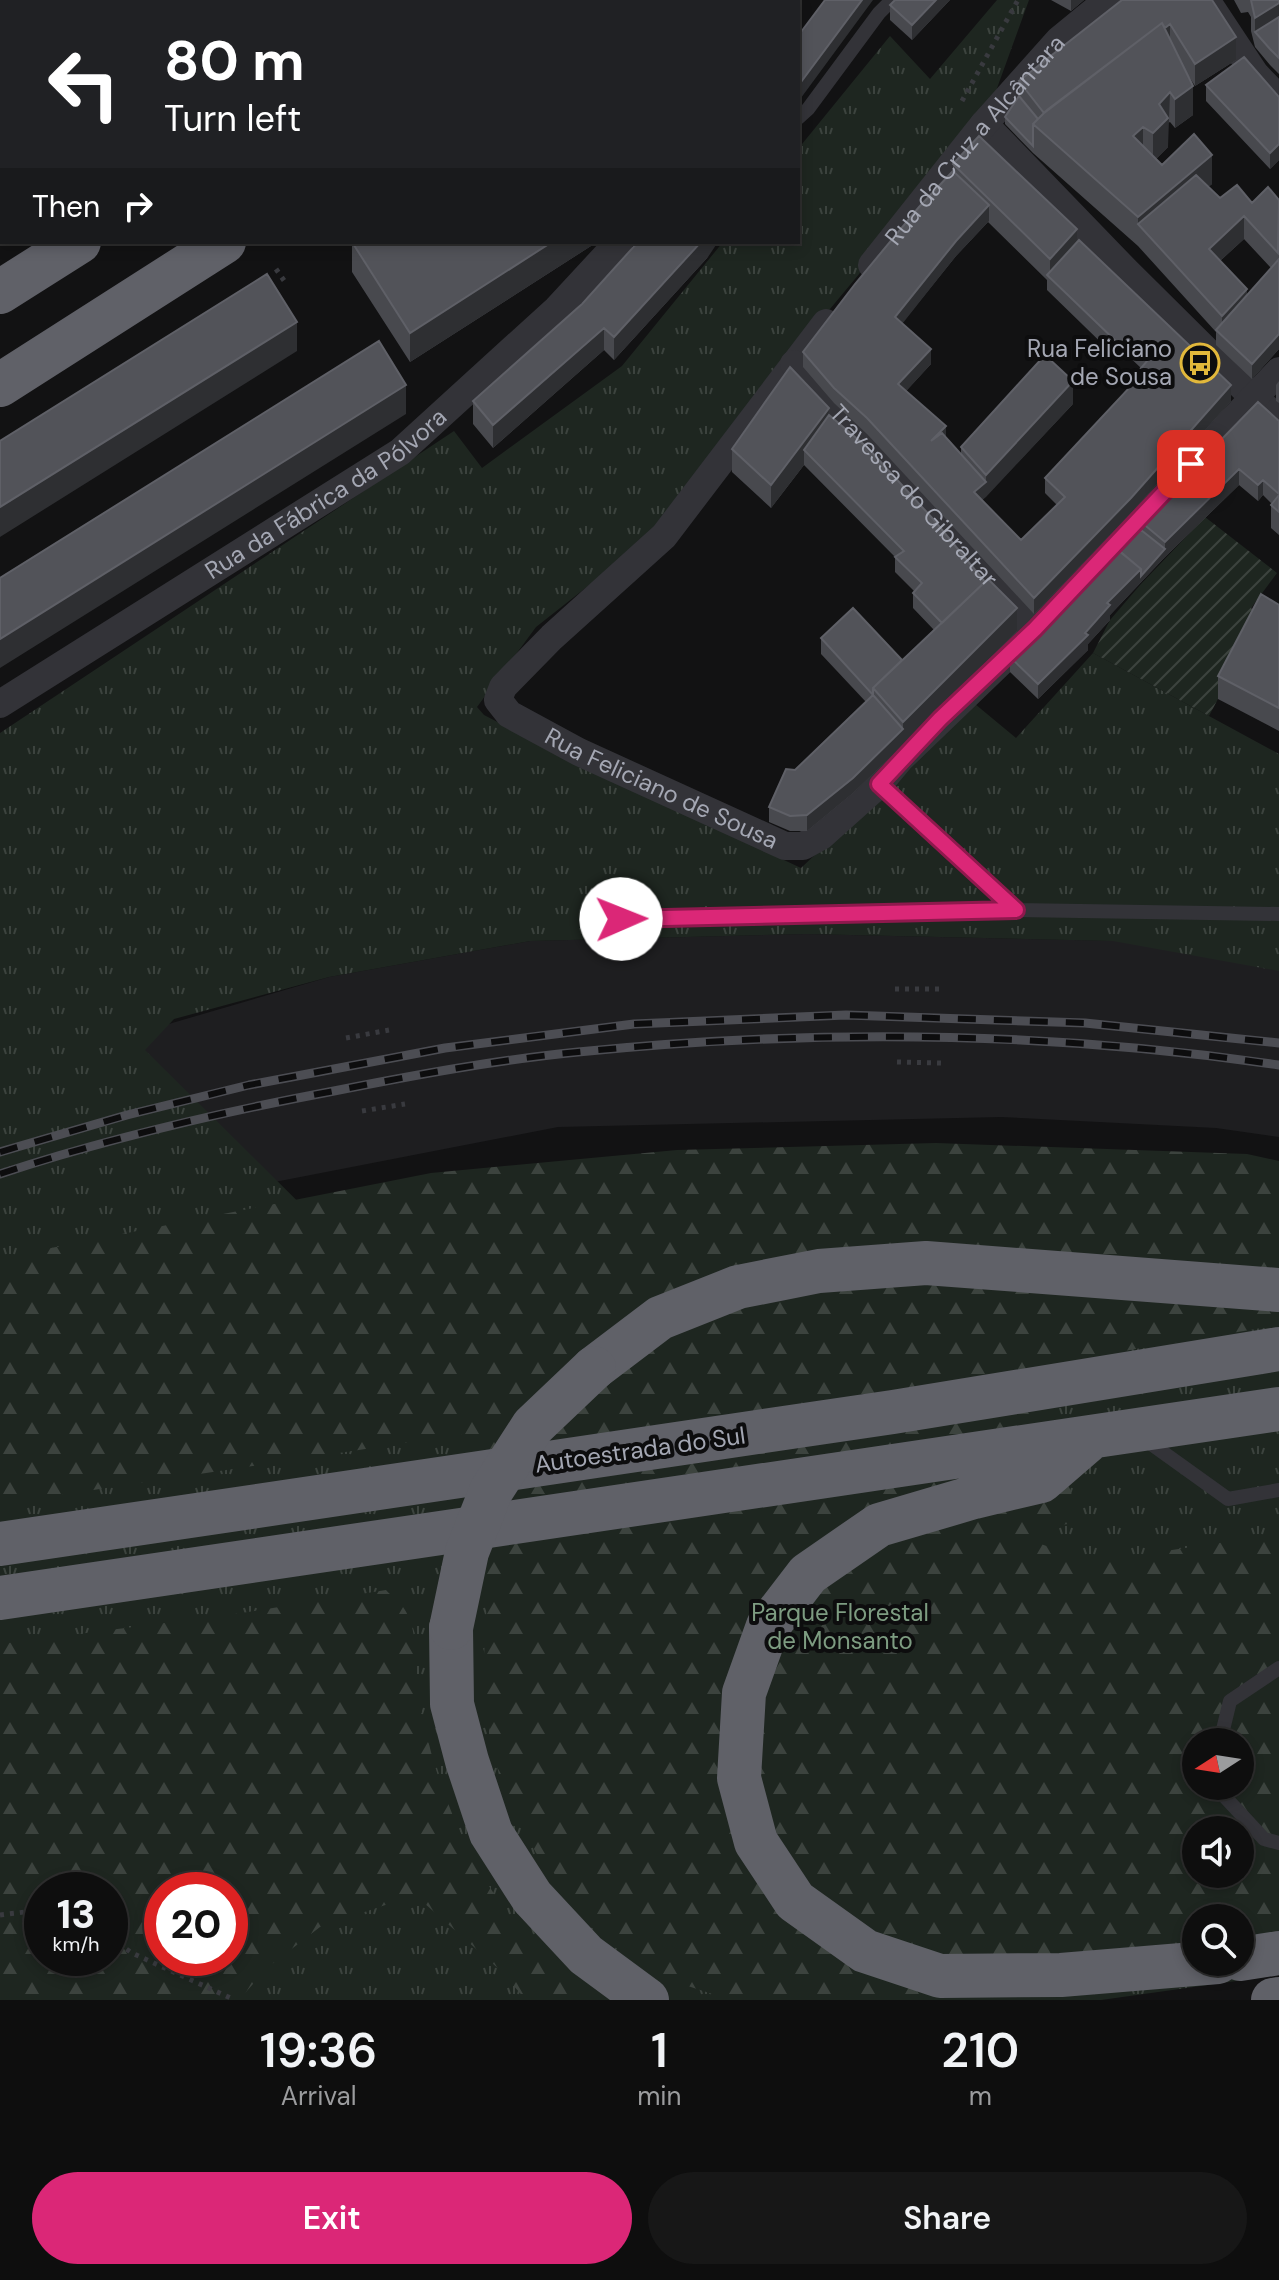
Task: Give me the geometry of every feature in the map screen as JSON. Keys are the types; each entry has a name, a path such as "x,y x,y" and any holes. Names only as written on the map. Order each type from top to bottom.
{"highway":[{"path":"4,288 76,244"},
{"path":"0,385 221,244"},
{"path":"647,2000 586,1955 532,1897 491,1833 452,1704 451,1628 467,1552 491,1491 533,1426 594,1368 660,1318 738,1287 819,1271 926,1263 1279,1290"},
{"name":"Autoestrada do Sul","path":"0,1544 893,1412 1279,1349"},
{"path":"0,1598 1279,1409"},
{"path":"1112,1434 1041,1481 879,1525 808,1574 768,1626 744,1693 739,1778 756,1842 795,1901 865,1951 940,1976 1061,1975 1182,1965"},
{"path":"1254,1957 1279,1953"},
{"path":"1273,2000 1279,1999"}],"street":[{"name":"Rua da Cruz a Alcântara","path":"521,721 500,705 499,696 503,687 552,637 664,536 794,364 984,124 1059,40 1108,0"},
{"path":"1206,0 1255,74 1279,99"},
{"path":"984,124 1254,398 1279,419"},
{"name":"Rua da Fábrica da Pólvora","path":"0,704 400,452 557,309 617,244"},
{"name":"Travessa do Gibraltar","path":"794,364 1035,629"},
{"name":"Rua Feliciano de Sousa","path":"521,721 579,752 785,846 803,846 821,836 879,784 911,748 1035,629 1279,371"}],"lane":[{"path":"800,116 892,0"},
{"path":"879,784 1016,910"},
{"path":"621,919 1016,910 1279,914"},
{"path":"1112,1434 1228,1499 1279,1490"},
{"path":"1223,1728 1230,1701 1279,1668"},
{"path":"1228,1800 1264,1839 1279,1843"}],"path":[{"path":"276,269 285,282"},
{"path":"895,989 940,989"},
{"path":"346,1038 389,1030"},
{"path":"897,1062 942,1063"},
{"path":"362,1111 405,1104"},
{"path":"0,1915 24,1912"},
{"path":"128,1950 235,2000"}],"shaded area":[{"path":"806,934 1120,941 1279,970 1279,1137 1216,1128 1001,1117 558,1127 140,1208 70,1053 329,977 530,941"}],"green space":[{"name":"Parque Florestal de Monsanto","path":"997,0 1029,0 984,124 785,363 669,522 536,627 477,707 484,715 572,761 801,868 975,704 1016,738 1093,653 1279,754 1279,971 1113,941 806,934 530,941 329,977 174,1019 145,1050 507,1409 1279,1285 1279,1975 1101,2000 0,2000 0,733 454,431 482,468 622,366 721,244 800,244 800,147 890,36 930,79"},
{"path":"1205,517 1277,573 1251,608 1261,617 1209,716 1093,653 1110,620"},
{"path":"936,1143 1247,1154 1279,1161 1279,1325 1034,1366 1072,1496 1076,1523 1037,1528 1038,1543 1092,1562 1279,1534 1279,1940 1254,1944 1254,1904 1182,1904 1182,1960 1057,2000 731,2000 660,1977 592,1916 536,1853 500,1780 482,1694 487,1601 465,1434 0,1504 0,1265 46,1249 431,1173 677,1150"},
{"path":"386,1590 401,1605 412,1625 417,1685 431,1753 445,1797 475,1863 515,1924 538,1952 590,2000 526,2000 500,1970 415,1895 320,1927 267,1968 239,2000 0,2000 0,1644 235,1614"}],"building":[{"path":"825,0 862,0 800,83 800,33"},
{"path":"895,0 936,0 912,25 890,5"},
{"path":"1122,0 1212,0 1236,37 1195,64 1170,24 1165,28 1162,23 1044,113 1019,81"},
{"path":"1251,0 1279,0 1279,3 1255,18"},
{"path":"1279,17 1279,58 1255,32"},
{"path":"1162,23 1193,86 1175,99 1170,92 1159,104 1168,118 1153,133 1143,127 1133,136 1162,165 1194,134 1212,155 1138,217 1033,124"},
{"path":"1244,57 1279,97 1279,144 1270,153 1206,85"},
{"path":"1019,96 1038,119 1033,124 1033,146 1005,117"},
{"path":"979,136 1077,229 1050,259 953,164"},
{"path":"953,171 989,205 895,317 931,349 898,384 946,426 931,441 942,433 986,482 974,492 1021,540 1065,497 1045,478 1146,370 1141,368 1148,360 1125,338 1119,344 1047,275 1079,240 1231,385 1131,498 1034,598 803,352 855,284"},
{"path":"1196,175 1220,198 1237,185 1252,203 1268,187 1279,200 1278,253 1244,216 1209,249 1247,289 1222,316 1138,224"},
{"path":"353,244 549,244 410,333"},
{"path":"636,244 699,244 614,337 604,328 493,425 473,401 582,304"},
{"path":"1279,259 1279,334 1252,364 1216,330"},
{"path":"267,274 297,322 0,507 0,441"},
{"path":"379,341 406,385 0,639 0,578"},
{"path":"1045,355 1073,381 986,475 961,447"},
{"path":"790,367 829,408 771,485 732,449"},
{"path":"1258,402 1279,421 1279,494 1263,480 1258,485 1239,469 1165,542 1141,522"},
{"path":"829,415 868,448 985,582 942,623 913,593 922,583 895,557 904,551 804,450"},
{"path":"1279,495 1279,512 1271,505"},
{"path":"1141,530 1165,549 1141,576 1141,569 1119,551"},
{"path":"1115,547 1141,569 1107,603 1110,605 1085,633 1088,635 1038,684 1010,657"},
{"path":"988,579 1017,608 903,722 873,688"},
{"path":"1261,594 1279,605 1279,708 1218,676"},
{"path":"853,608 902,660 873,688 873,695 821,638"},
{"path":"873,695 903,729 853,778 807,815 790,816 769,807 786,769 795,770"}],"railway":[{"path":"0,1152 127,1115 249,1085 445,1048 634,1024 846,1015 1085,1023 1279,1043"},
{"path":"0,1174 124,1137 250,1108 456,1068 578,1052 753,1040 929,1037 1105,1045 1279,1065"}],"place":[{"name":"Rua Feliciano de Sousa","path":"1200,363"}],"route":[{"path":"621,919 1016,910 879,784 940,719 1035,629 1191,464"}]}
